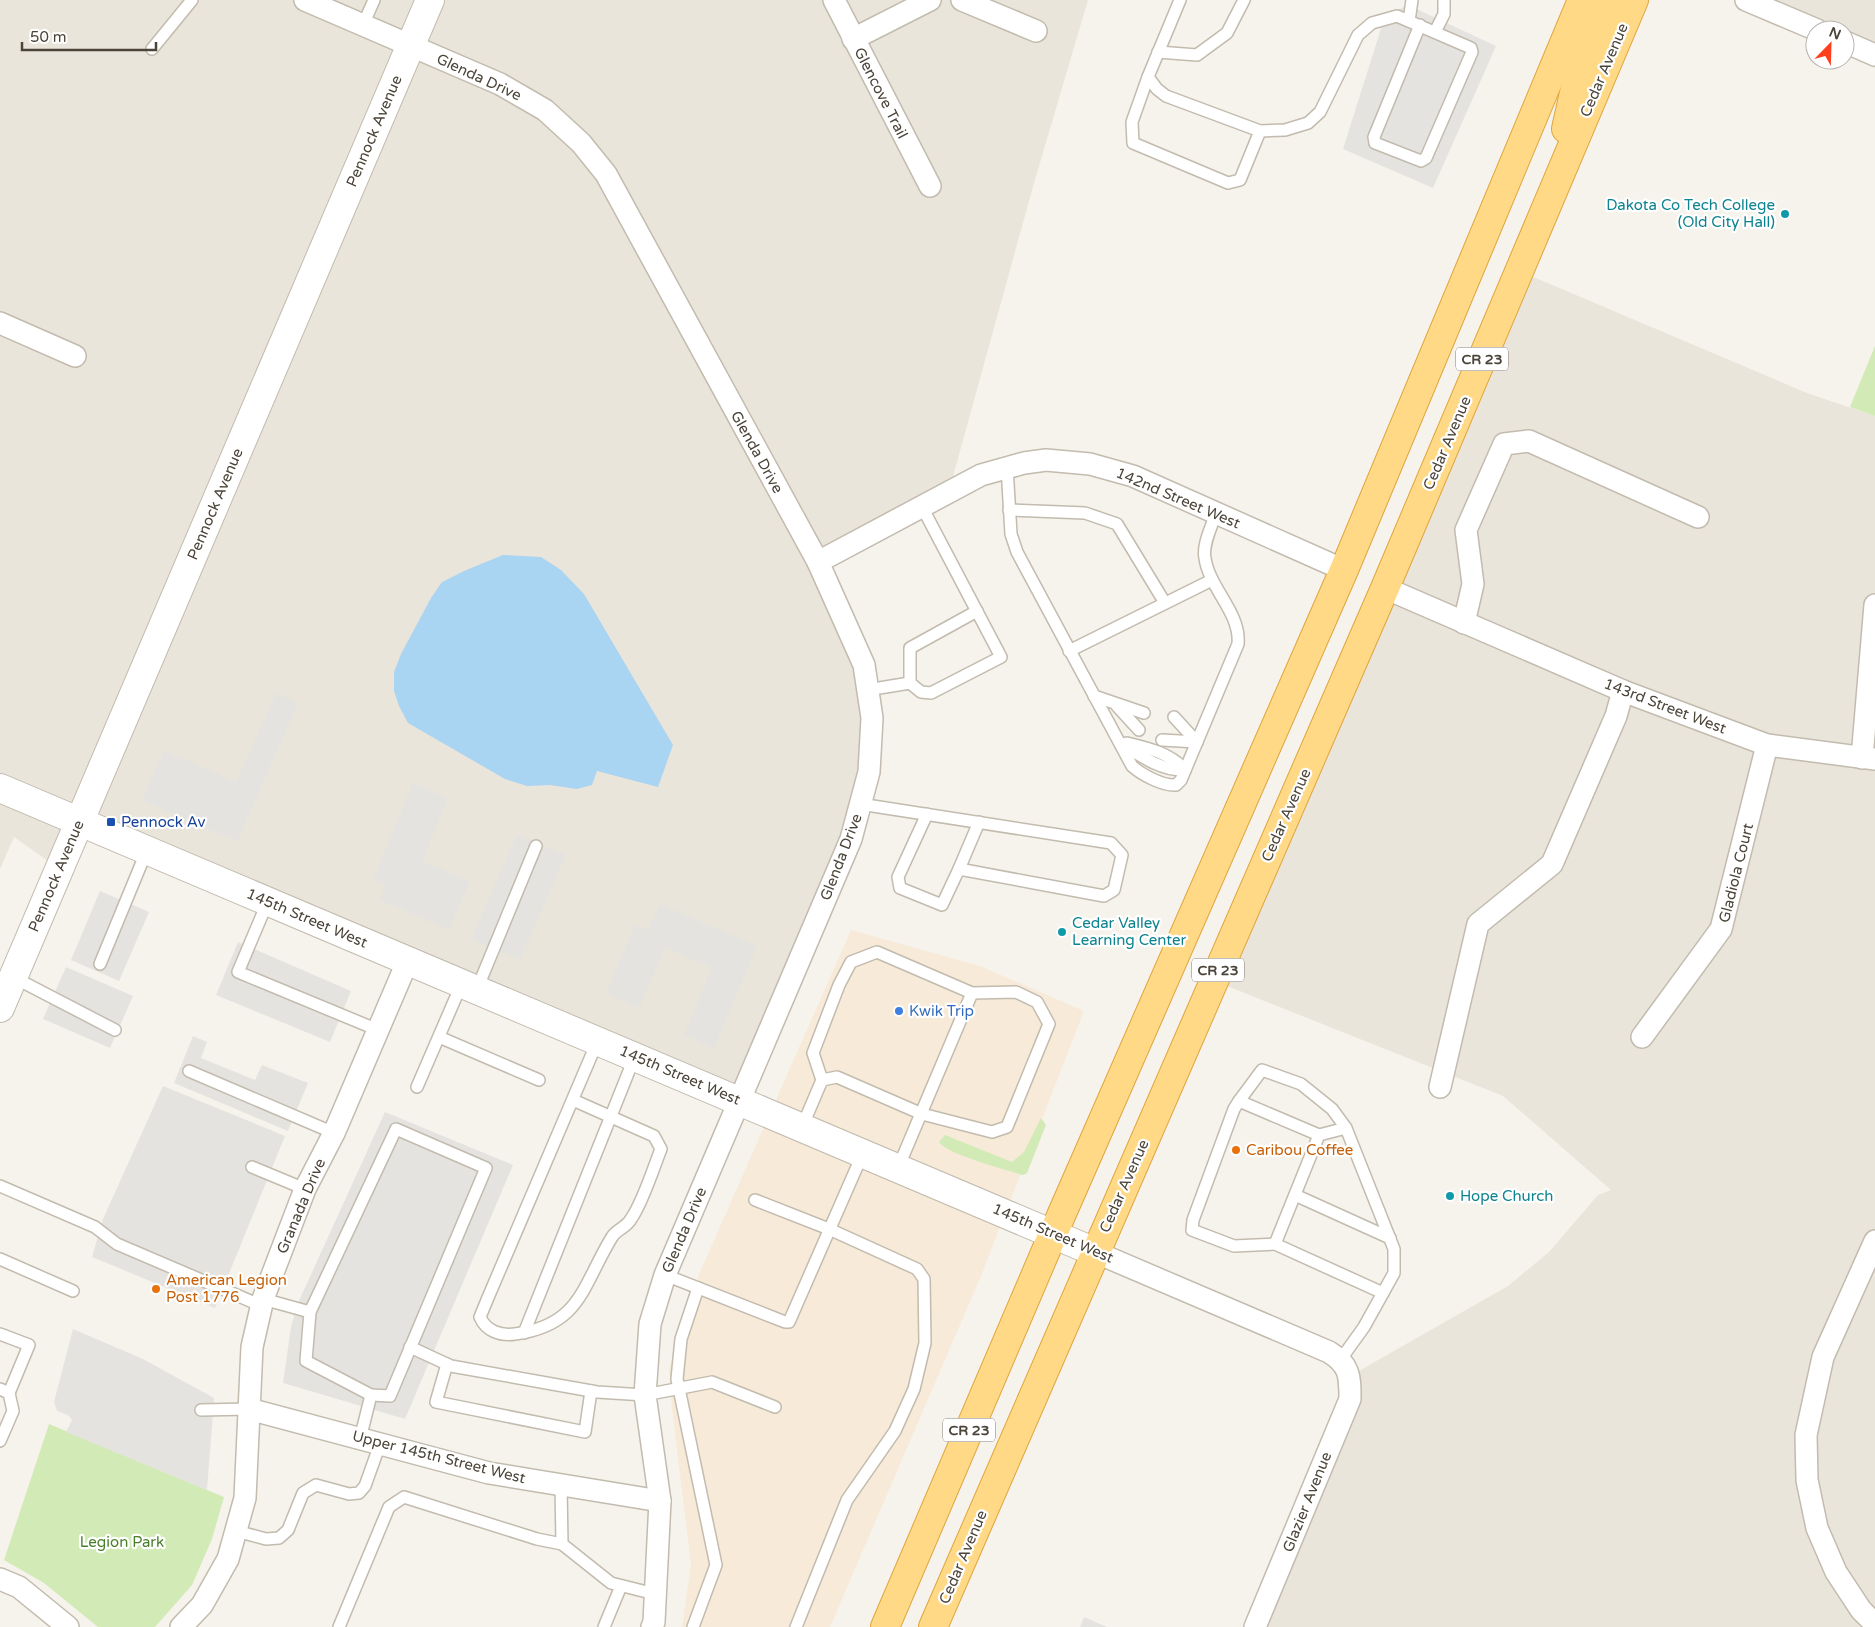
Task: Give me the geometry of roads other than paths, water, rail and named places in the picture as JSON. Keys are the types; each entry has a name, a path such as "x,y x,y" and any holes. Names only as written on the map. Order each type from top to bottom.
{"highway":[{"name":"CR 23","path":"885,1627 1053,1234 1344,570 1582,0"},
{"path":"1552,194 1577,79 1607,0"},
{"name":"Cedar Avenue","path":"933,1627 1385,588 1634,0"}],"street":[{"name":"Glenda Drive","path":"305,0 500,84 538,106 588,151 606,174 818,562 864,665 872,718 869,772 851,839 665,1275 650,1324 645,1394 660,1501 656,1594 652,1627"},
{"name":"Pennock Avenue","path":"0,1008 430,0"},
{"name":"Glencove Trail","path":"834,0 930,186"},
{"path":"854,39 930,0"},
{"path":"962,0 1036,31"},
{"path":"1746,0 1805,25"},
{"path":"1855,46 1875,55"},
{"path":"0,323 75,356"},
{"path":"1464,623 1473,584 1466,530 1504,444 1529,441 1698,517"},
{"name":"142nd Street West","path":"818,562 962,484 1007,467 1046,460 1090,464 1133,476 1344,570"},
{"name":"143rd Street West","path":"1385,588 1623,691 1767,745 1869,758"},
{"path":"1869,758 1875,605"},
{"path":"1440,1087 1478,924 1552,864 1616,716 1623,691"},
{"name":"Gladiola Court","path":"1642,1037 1721,929 1767,745"},
{"name":"145th Street West","path":"0,788 598,1040 1329,1352 1346,1368"},
{"name":"Granada Drive","path":"181,1627 202,1605 228,1559 245,1498 252,1347 262,1302 305,1189 334,1133 408,960"},
{"path":"1875,1241 1823,1358 1806,1435 1807,1480 1817,1528 1836,1572 1861,1610 1875,1624"},
{"name":"Glazier Avenue","path":"1255,1627 1350,1398 1346,1368"},
{"name":"Upper 145th Street West","path":"249,1409 489,1473 660,1501"},
{"path":"0,1579 19,1587 68,1627"}],"lane":[{"path":"152,49 192,0"},
{"path":"363,26 374,0"},
{"path":"1180,0 1148,77 1132,122 1133,143 1228,183 1240,180 1260,131"},
{"path":"1158,52 1197,55 1227,34 1244,0"},
{"path":"1409,20 1412,0"},
{"path":"1435,32 1444,14 1444,0"},
{"path":"1148,77 1157,89 1166,96 1260,131 1285,130 1308,123 1320,112 1358,35 1372,23 1397,16 1409,20 1471,48 1472,52 1426,158 1421,160 1375,143 1374,138 1420,25"},
{"path":"1007,467 1012,543 1132,766 1138,772 1170,786 1176,785 1185,770 1238,644 1239,636 1236,625 1212,580 1204,552 1216,513"},
{"path":"867,690 910,683 921,692 931,692 1000,657 922,506"},
{"path":"1009,510 1085,513 1117,524 1165,603"},
{"path":"1069,651 1212,580"},
{"path":"910,683 910,648 977,611"},
{"path":"1094,696 1142,718 1117,706"},
{"path":"1197,742 1168,729 1197,742"},
{"path":"1118,741 1151,749 1177,760 1185,770"},
{"path":"860,804 1111,843 1122,855 1114,890 1104,896 959,870"},
{"path":"927,814 898,877 900,888 942,905 979,822"},
{"path":"416,1087 438,1036 469,986 536,846"},
{"path":"100,964 147,850"},
{"path":"268,901 238,972 378,1030"},
{"path":"802,1127 822,1080 812,1053 839,986 851,962 877,952 972,993 1016,992 1037,1002 1049,1024 1007,1127 992,1132 922,1114 837,1077 822,1080"},
{"path":"13,977 116,1030"},
{"path":"898,1168 972,993"},
{"path":"438,1036 539,1080"},
{"path":"573,1100 654,1136 662,1149 631,1220 613,1235 580,1300 557,1322 533,1332 506,1335 493,1332 484,1325 480,1317 598,1040"},
{"path":"524,1333 635,1056"},
{"path":"1346,1368 1364,1327 1383,1293 1394,1273 1394,1249 1346,1128 1332,1109 1301,1084 1262,1070 1234,1109 1193,1220 1192,1230 1234,1246 1275,1244 1383,1293"},
{"path":"189,1071 334,1133"},
{"path":"1239,1101 1319,1134 1346,1128"},
{"path":"396,1129 486,1168 390,1396 371,1394 306,1361 310,1312 396,1129"},
{"path":"1275,1244 1319,1134"},
{"path":"665,1275 789,1322 863,1153"},
{"path":"252,1167 305,1189"},
{"path":"0,1186 95,1227 117,1244 262,1302 310,1312"},
{"path":"1294,1195 1390,1238"},
{"path":"755,1200 829,1229 917,1269 924,1279 924,1343 914,1389 895,1431 848,1500 796,1627"},
{"path":"0,1259 73,1291"},
{"path":"693,1627 716,1565 677,1379 681,1339 698,1288"},
{"path":"0,1334 29,1345 5,1391 12,1412 0,1441"},
{"path":"410,1347 447,1364 591,1391 645,1394 712,1382 776,1407"},
{"path":"447,1364 436,1402 585,1432 591,1391"},
{"path":"236,1531 266,1539 279,1538 288,1530 303,1493 316,1485 349,1494 359,1493 365,1486 370,1441 371,1394"},
{"path":"201,1410 249,1409"},
{"path":"562,1485 562,1544"},
{"path":"339,1627 389,1507 404,1498 562,1544 611,1583 656,1594"},
{"path":"604,1627 621,1586"}],"water":[{"path":"503,555 541,557 561,570 584,594 673,745 658,787 597,771 592,785 577,789 550,785 527,786 505,779 408,723 394,691 394,672 401,654 431,598 442,582"}],"place":[{"name":"Dakota Co Tech College (Old City Hall)","path":"1785,214"},
{"name":"Pennock Av","path":"111,822"},
{"name":"Cedar Valley Learning Center","path":"1062,932"},
{"name":"Kwik Trip","path":"899,1011"},
{"name":"Caribou Coffee","path":"1236,1150"},
{"name":"Hope Church","path":"1450,1196"},
{"name":"American Legion Post 1776","path":"156,1289"}],"park label":[{"name":"Legion Park","path":"122,1542"}]}
